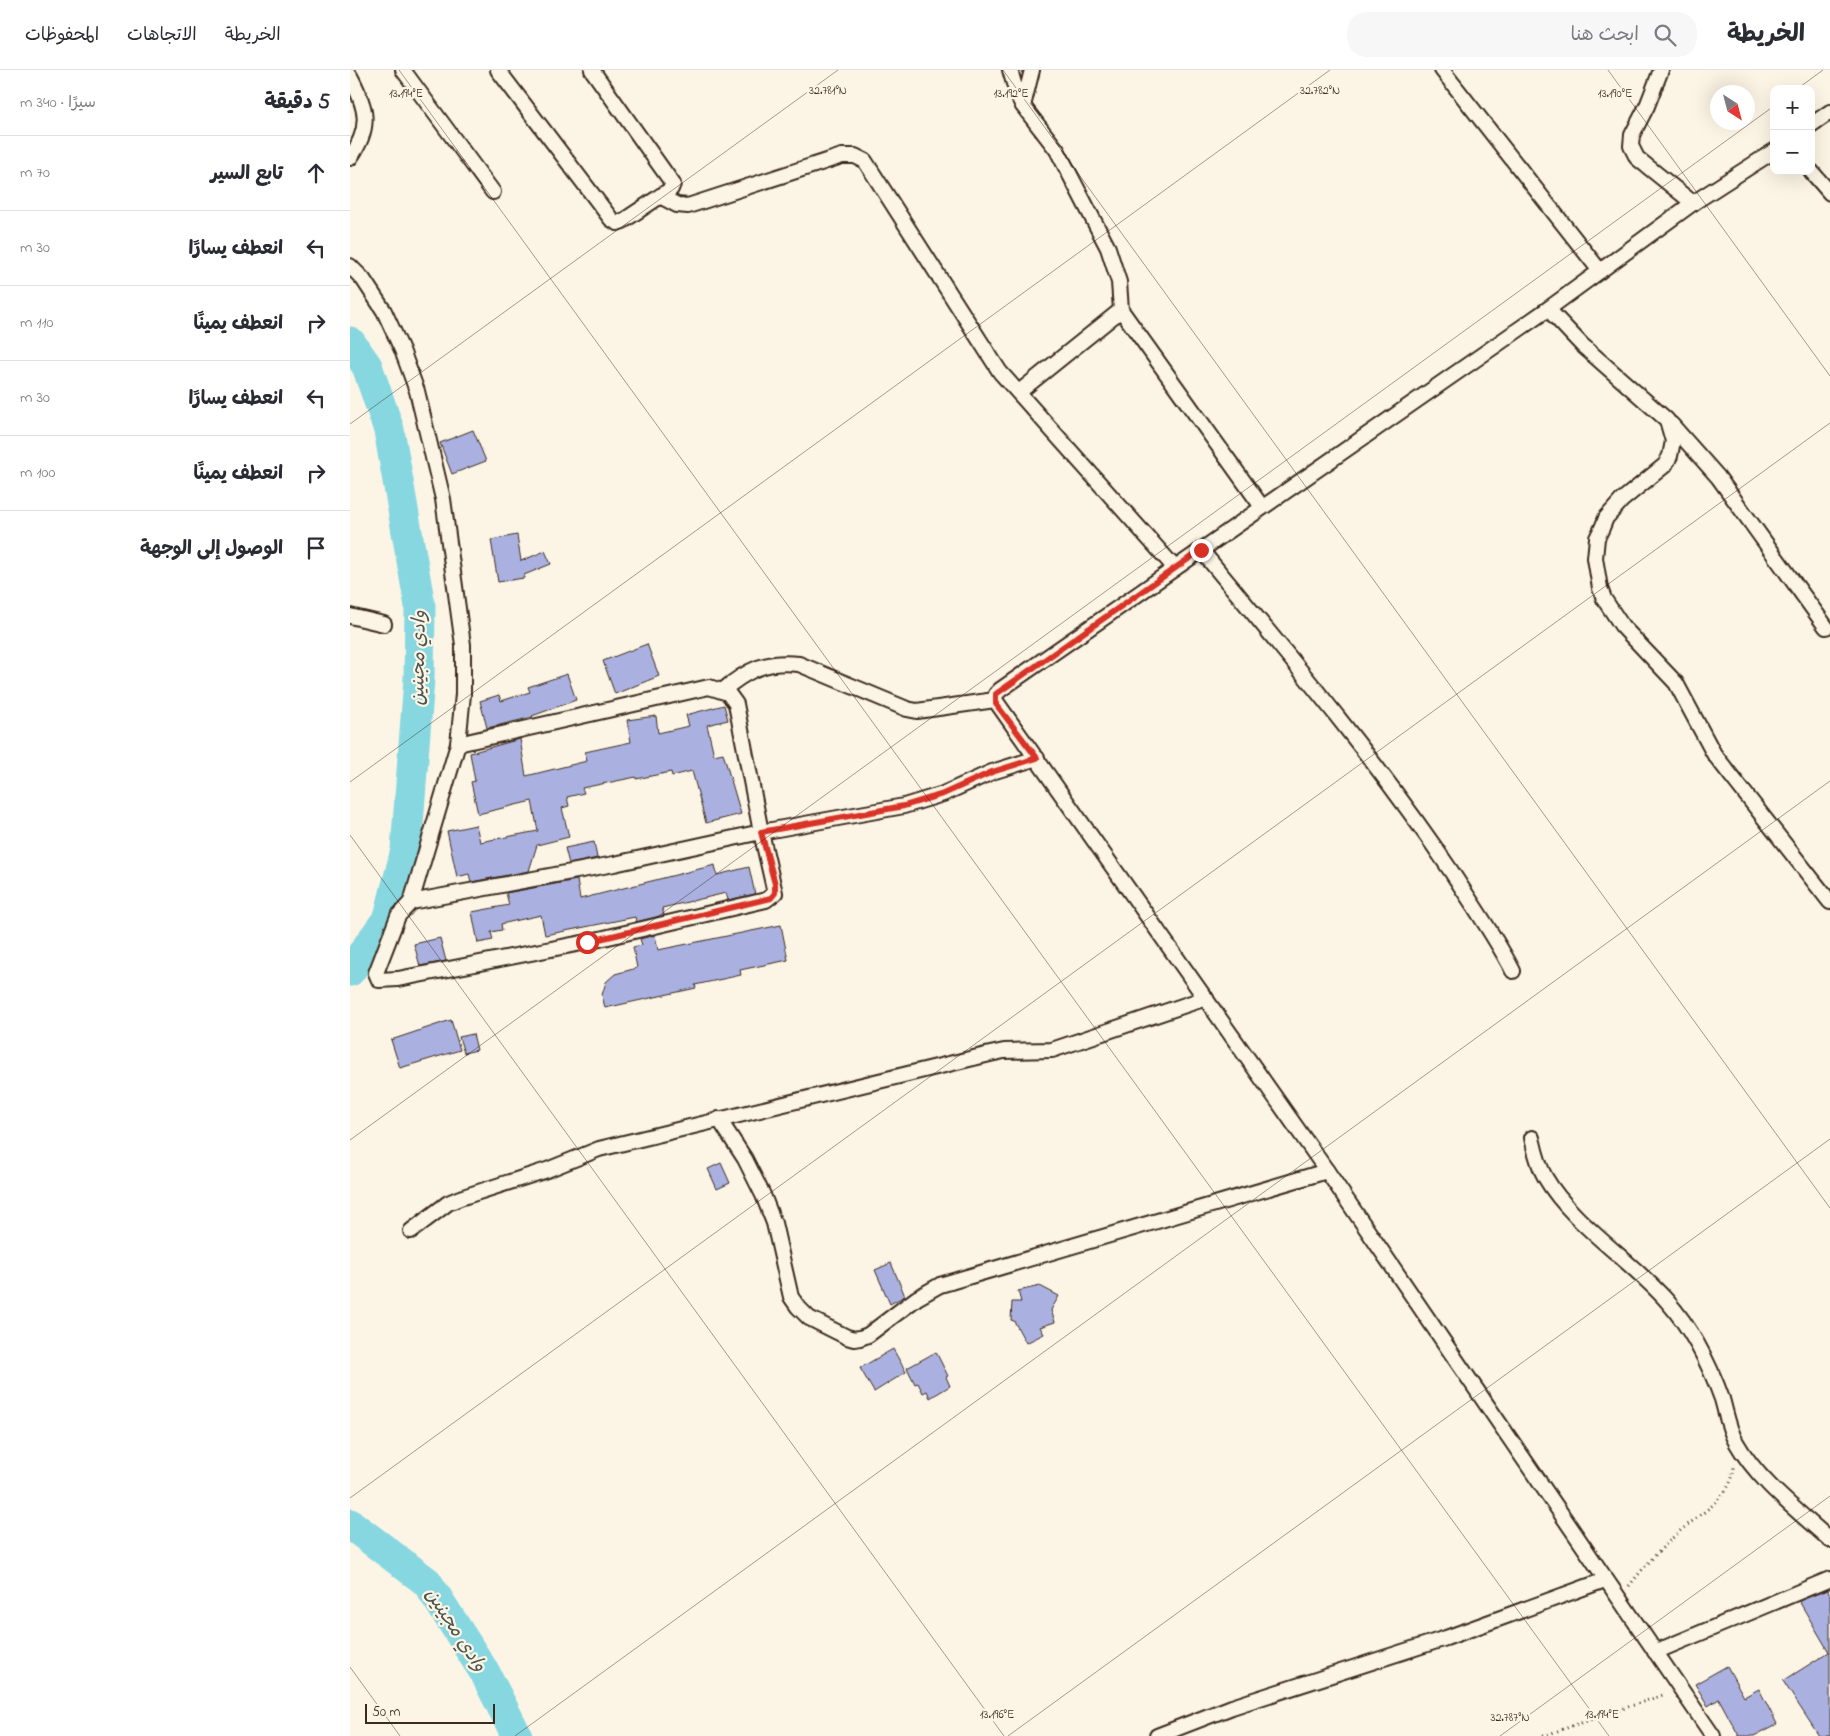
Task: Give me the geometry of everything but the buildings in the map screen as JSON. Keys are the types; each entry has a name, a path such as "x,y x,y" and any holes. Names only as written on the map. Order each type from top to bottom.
{"street":[{"path":"403,70 493,192"},
{"path":"498,70 611,219 617,223 623,221 671,189 672,181 592,70"},
{"path":"1010,70 1017,94 1023,106 1057,150 1108,248 1119,282 1121,310 1262,507"},
{"path":"1023,106 1032,70"},
{"path":"1442,70 1600,271"},
{"path":"1661,70 1648,106 1632,135 1631,146 1637,158 1693,203"},
{"path":"350,76 364,106 366,124 360,143 350,158"},
{"path":"1815,122 1830,112"},
{"path":"1713,1736 1326,1171 995,700 996,694 1000,690 1548,309 1693,203 1770,154"},
{"path":"660,196 677,205 688,206 842,156 855,156 870,168 1000,372 1175,568"},
{"path":"1814,175 1830,193"},
{"path":"350,266 363,279 384,311 402,350 417,391 443,499 463,645 463,694 458,744 410,902 398,916 376,973 379,980 398,979 587,942 766,900 775,893 775,884 761,832 736,704 728,693 709,687 458,744"},
{"path":"1548,309 1582,345 1667,420 1718,478 1826,627"},
{"path":"1019,392 1121,310"},
{"path":"1667,420 1673,441 1670,456 1665,464 1622,500 1606,518 1598,538 1596,558 1600,588 1604,599 1622,626 1676,682 1714,754 1830,902"},
{"path":"1201,550 1352,732 1409,809 1482,918 1513,971"},
{"path":"350,616 384,624"},
{"path":"722,691 754,668 787,662 799,664 907,709 917,711 995,700"},
{"path":"410,902 614,864 761,832 904,806 943,794 992,772 1037,758"},
{"path":"411,1231 448,1203 547,1170 599,1149 990,1054 1004,1051 1052,1050 1206,998"},
{"path":"719,1120 748,1165 769,1208 791,1297 794,1302 814,1322 854,1339 868,1335 917,1298 940,1285 1326,1171"},
{"path":"1532,1138 1539,1165 1558,1198 1619,1253 1680,1317 1701,1352 1721,1397 1735,1441 1750,1462 1776,1492 1830,1540"},
{"path":"1655,1652 1830,1578"},
{"path":"1157,1736 1232,1707 1446,1638 1605,1580"}],"path":[{"path":"1618,1599 1639,1573 1673,1538 1716,1502 1733,1474 1735,1441"},
{"path":"1543,1736 1681,1689"}],"waterway":[{"name":"وادي مجينين","path":"350,342 367,366 389,430 420,606 419,679 406,850 389,917 350,971"},
{"name":"وادي مجينين","path":"350,1524 427,1582 485,1673 517,1736"}],"route":[{"path":"587,942 771,898 775,893 775,884 761,832 904,806 943,794 992,772 1037,758 996,704 996,694 1201,550"}]}
